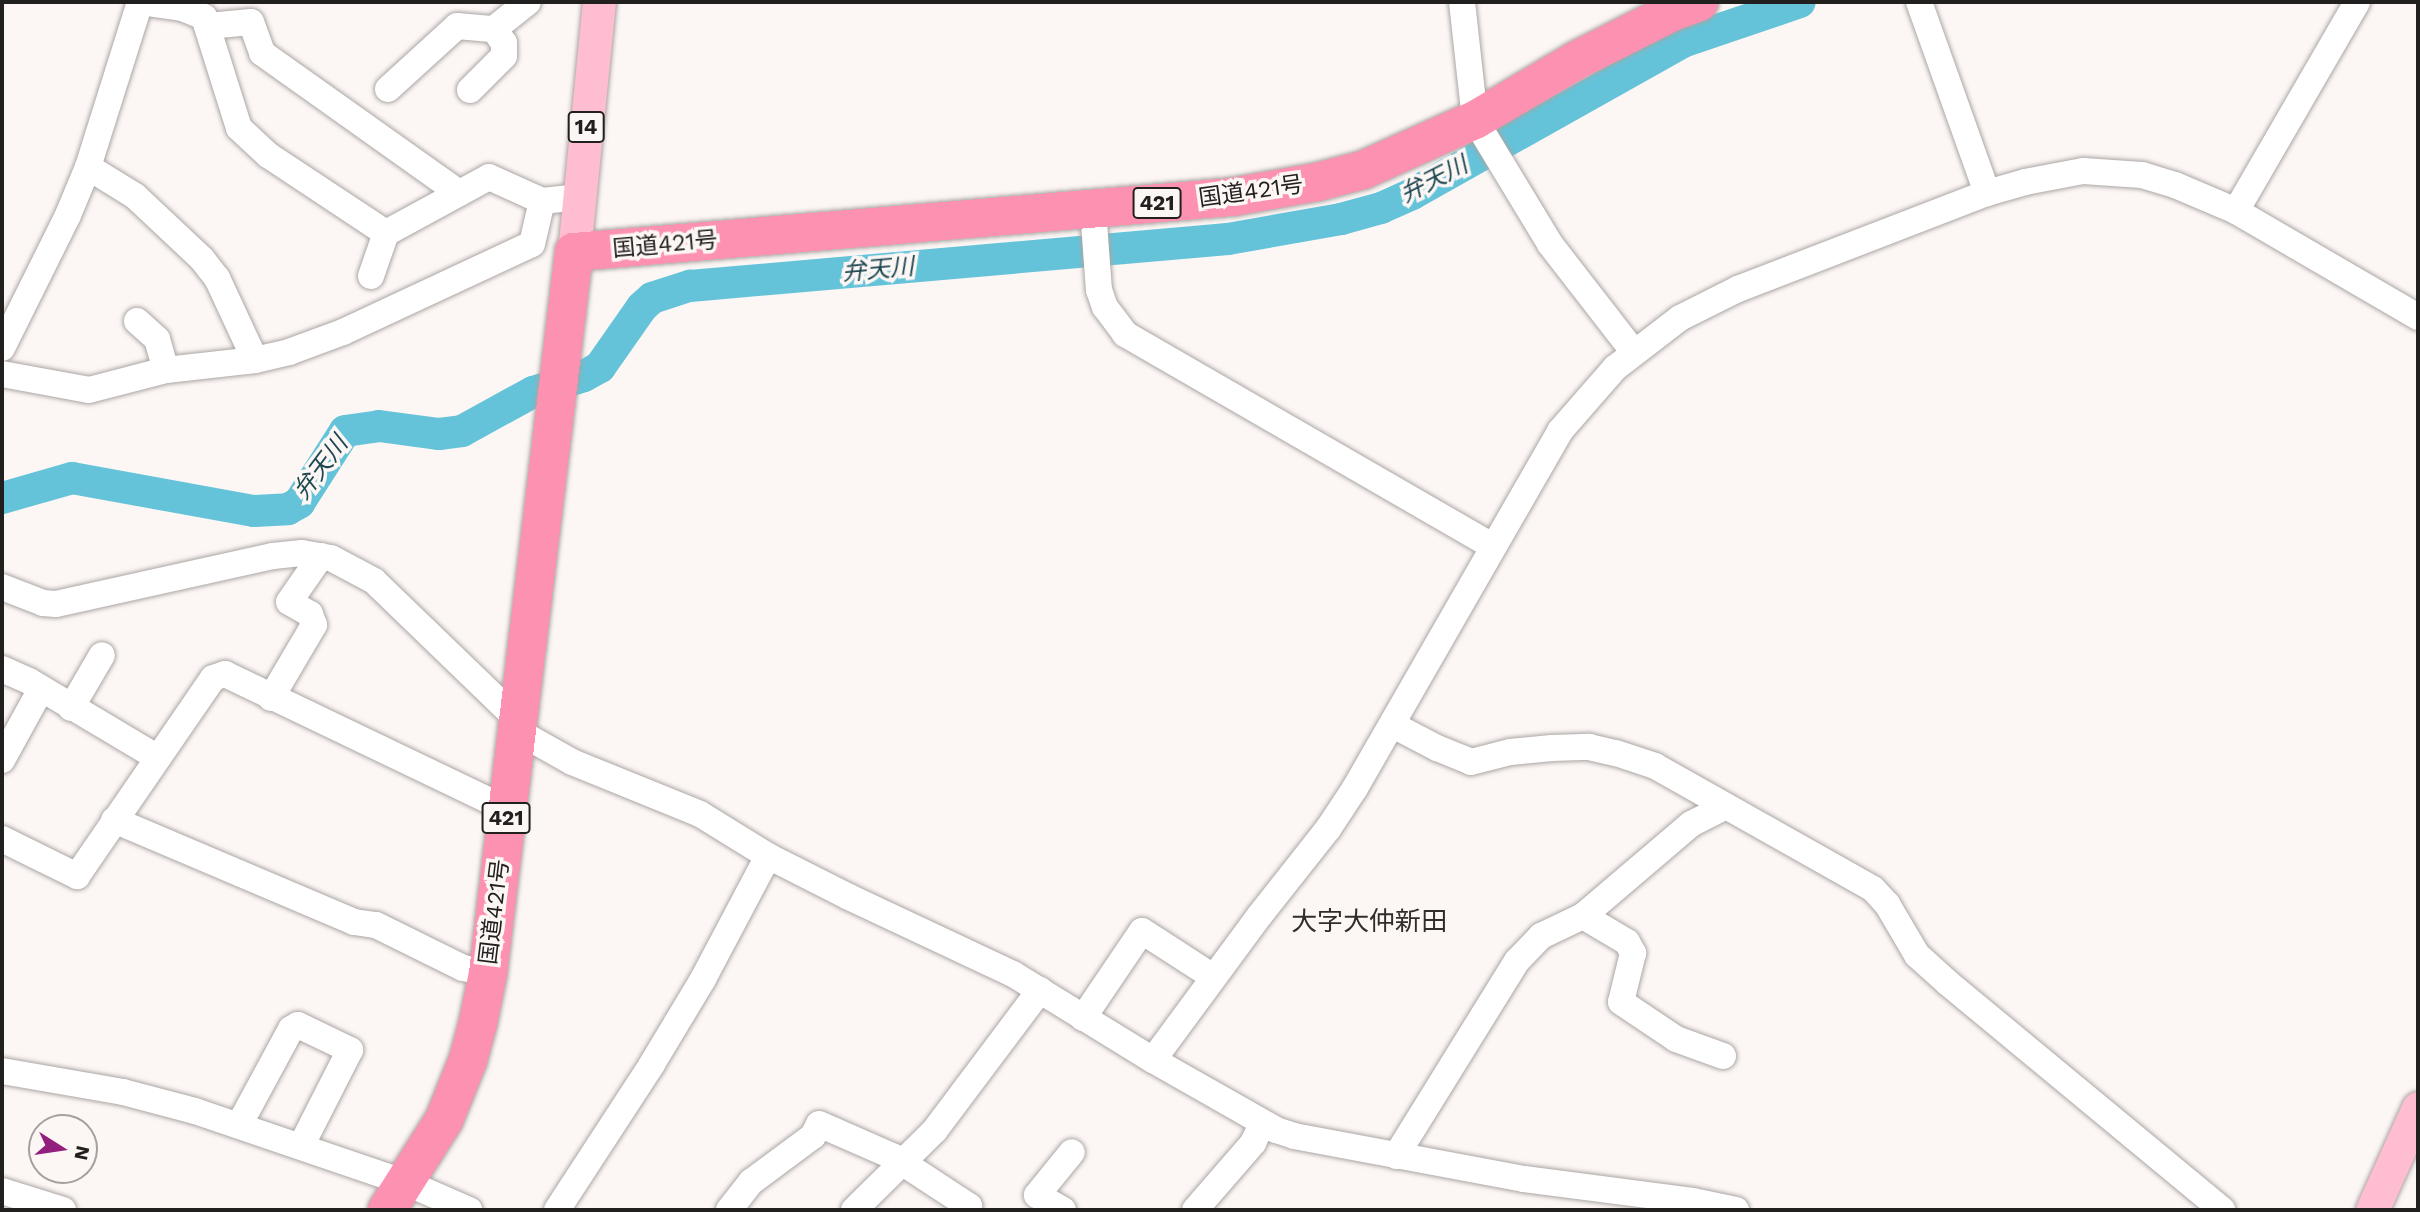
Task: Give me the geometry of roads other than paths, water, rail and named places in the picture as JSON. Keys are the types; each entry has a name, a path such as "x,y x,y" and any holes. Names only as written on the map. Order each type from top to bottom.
{"highway":[{"name":"国道421号","path":"397,1197 433,1141 457,1090 478,1023 488,973 574,252 1093,221 1317,182 1363,170 1479,126 1577,60 1672,12 1699,2"}],"main road":[{"name":"14","path":"574,252 599,2"},
{"path":"2372,1210 2404,1159 2418,1108"}],"street":[{"path":"2,348 9,310 68,215 88,167 140,2 183,5 204,17 239,128 268,155 386,233"},
{"path":"388,89 457,26 494,29 528,2"},
{"path":"1462,2 1479,126 1550,244 1633,351"},
{"path":"1919,2 1987,193"},
{"path":"2236,211 2357,2"},
{"path":"208,26 251,22 262,53 459,193"},
{"path":"470,90 504,56 504,43 494,29"},
{"path":"88,167 135,196 202,259 217,278 255,360"},
{"path":"1153,1060 1213,977 1328,829 1355,788 1560,431 1581,404 1633,351 1689,313 1738,289 1987,193 2025,182 2083,171 2124,173 2175,185 2236,211 2418,317"},
{"path":"371,276 386,233 489,177 542,201 580,197"},
{"path":"2,374 89,390 166,370 255,360 289,352 342,332 532,244 542,201"},
{"path":"1093,221 1096,274 1105,307 1115,324 1135,342 1492,546"},
{"path":"137,321 157,339 166,370"},
{"path":"2,587 43,603 56,604 273,556 302,553 346,564 374,582 517,726 572,762 700,814 768,856 1002,968 1262,1124 1294,1136 1396,1156 1524,1179 1720,1205 1736,1210"},
{"path":"271,698 314,625 310,614 289,602 321,556"},
{"path":"71,708 102,655"},
{"path":"2,669 158,758"},
{"path":"2,839 77,876 213,678 225,674 488,800 508,804"},
{"path":"2,760 41,689"},
{"path":"1393,724 1437,748 1471,762 1510,752 1589,747 1655,766 1873,888 1887,904 1917,955 2222,1210"},
{"path":"1396,1156 1517,961 1541,936 1583,916 1691,824 1725,807"},
{"path":"114,820 354,922 376,925 463,968 488,973"},
{"path":"557,1210 703,979 768,856"},
{"path":"1583,916 1627,942 1633,953 1621,1002 1676,1039 1723,1056"},
{"path":"1083,1018 1142,931 1213,977"},
{"path":"854,1210 935,1130 1041,990"},
{"path":"242,1126 244,1116 291,1029 298,1025 350,1050 301,1146"},
{"path":"2,1071 123,1092 242,1126 301,1146 397,1197 468,1210"},
{"path":"729,1210 751,1182 813,1136 819,1124 874,1147 902,1163 969,1206 967,1210"},
{"path":"1195,1210 1252,1143 1262,1124"},
{"path":"1063,1210 1037,1195 1072,1152"},
{"path":"2,1191 63,1210"}],"waterway":[{"name":"弁天川","path":"2,498 72,478 254,511 288,509 299,503 345,431 379,426 439,434 462,431 533,392 584,376 600,367 642,307 652,298 690,286 1228,239 1341,219 1381,208 1412,194 1685,41 1800,2"}],"district":[{"name":"大字大仲新田","path":"1369,922"}]}
